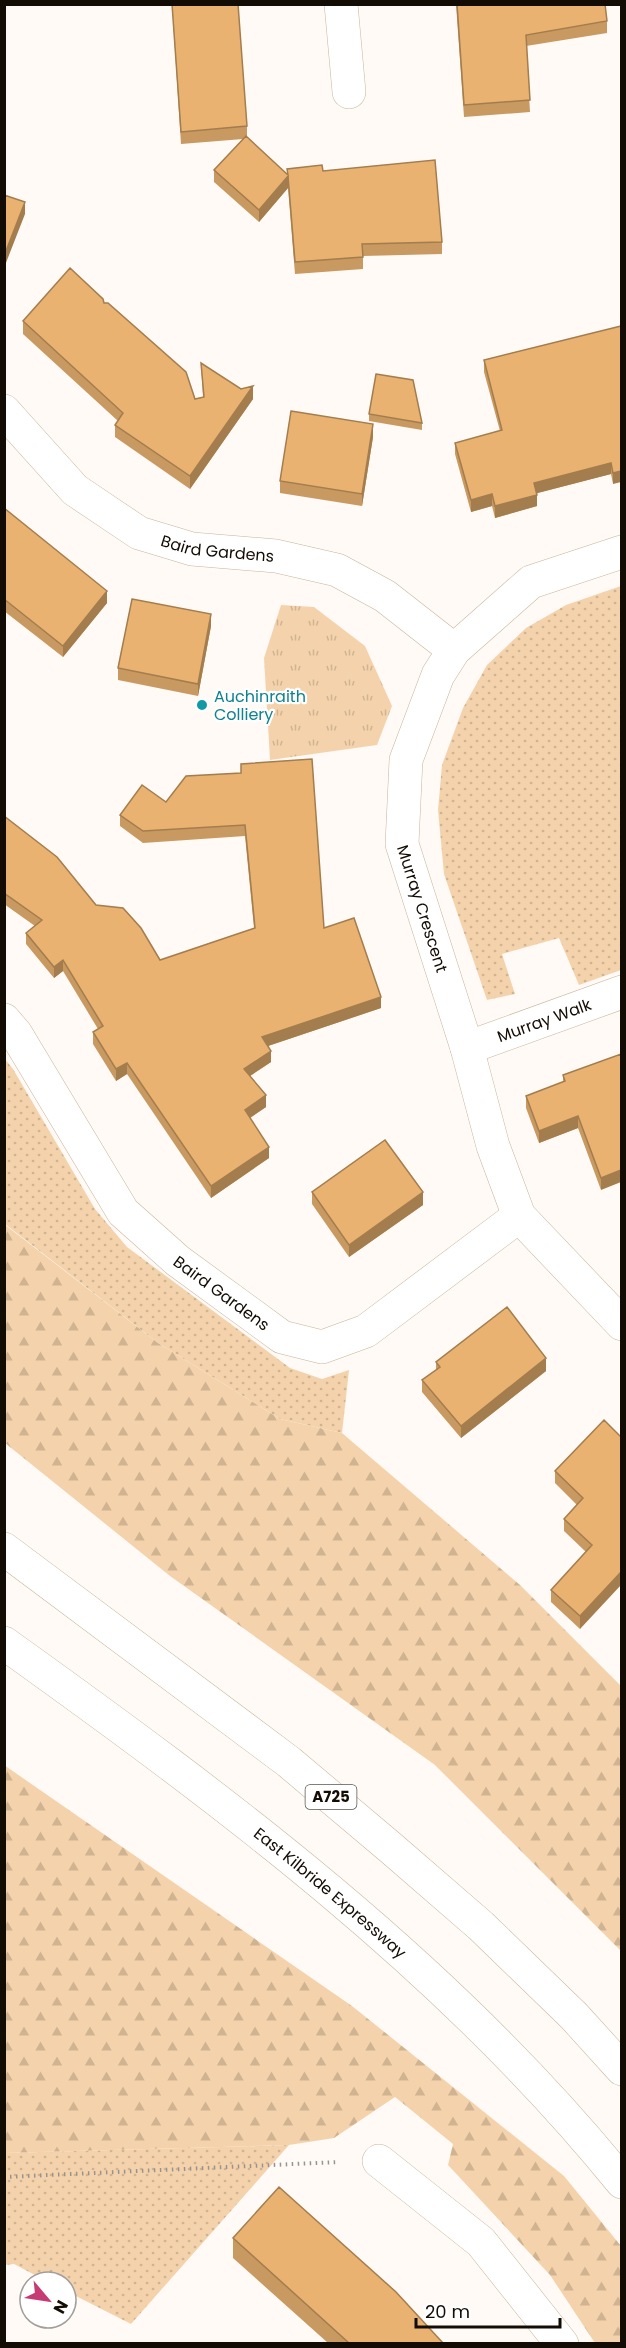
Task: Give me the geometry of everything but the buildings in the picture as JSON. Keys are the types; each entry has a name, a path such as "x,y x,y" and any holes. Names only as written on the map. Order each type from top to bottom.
{"main road":[{"path":"341,4 349,92"},
{"name":"Baird Gardens","path":"4,411 75,490 139,533 192,549 276,556 337,570 385,596 454,650"},
{"name":"Murray Crescent","path":"621,552 531,582 454,650 438,675 406,760 402,844 467,1048 493,1146 519,1216 621,1324"},
{"name":"Murray Walk","path":"467,1048 621,992"},
{"name":"Baird Gardens","path":"4,1020 16,1034 123,1212 178,1260 282,1337 322,1347 366,1331 519,1216"},
{"name":"A725","path":"8,1551 289,1762 392,1848 481,1926 574,2016 621,2069"},
{"name":"East Kilbride Expressway","path":"4,1643 238,1816 334,1893 507,2054 601,2156 621,2182"},
{"path":"4,1652 46,1673"},
{"path":"379,2161 481,2242 562,2343"}],"path":[{"path":"4,2177 379,2161"}],"green space":[{"path":"621,586 621,970 579,985 559,938 502,954 515,994 487,1000 444,874 438,810 442,765 463,708 487,665 526,628 566,605"},
{"path":"281,605 314,607 365,646 392,706 377,745 270,760 264,658"},
{"path":"4,1058 13,1069 95,1209 127,1247 290,1368 322,1379 349,1370 342,1433 280,1419 158,1343 5,1224"},
{"path":"4,1224 158,1343 280,1419 342,1433 520,1585 621,1686 621,1951 435,1765 170,1576 5,1443"},
{"path":"4,1765 352,2006 564,2176 621,2246 621,2343 595,2343 550,2275 448,2165 453,2144 395,2097 334,2138 289,2145 5,2153"},
{"path":"289,2145 131,2324 78,2297 78,2270 25,2270 14,2264 5,2265 4,2153"}],"place":[{"name":"Auchinraith Colliery","path":"202,705"}]}
